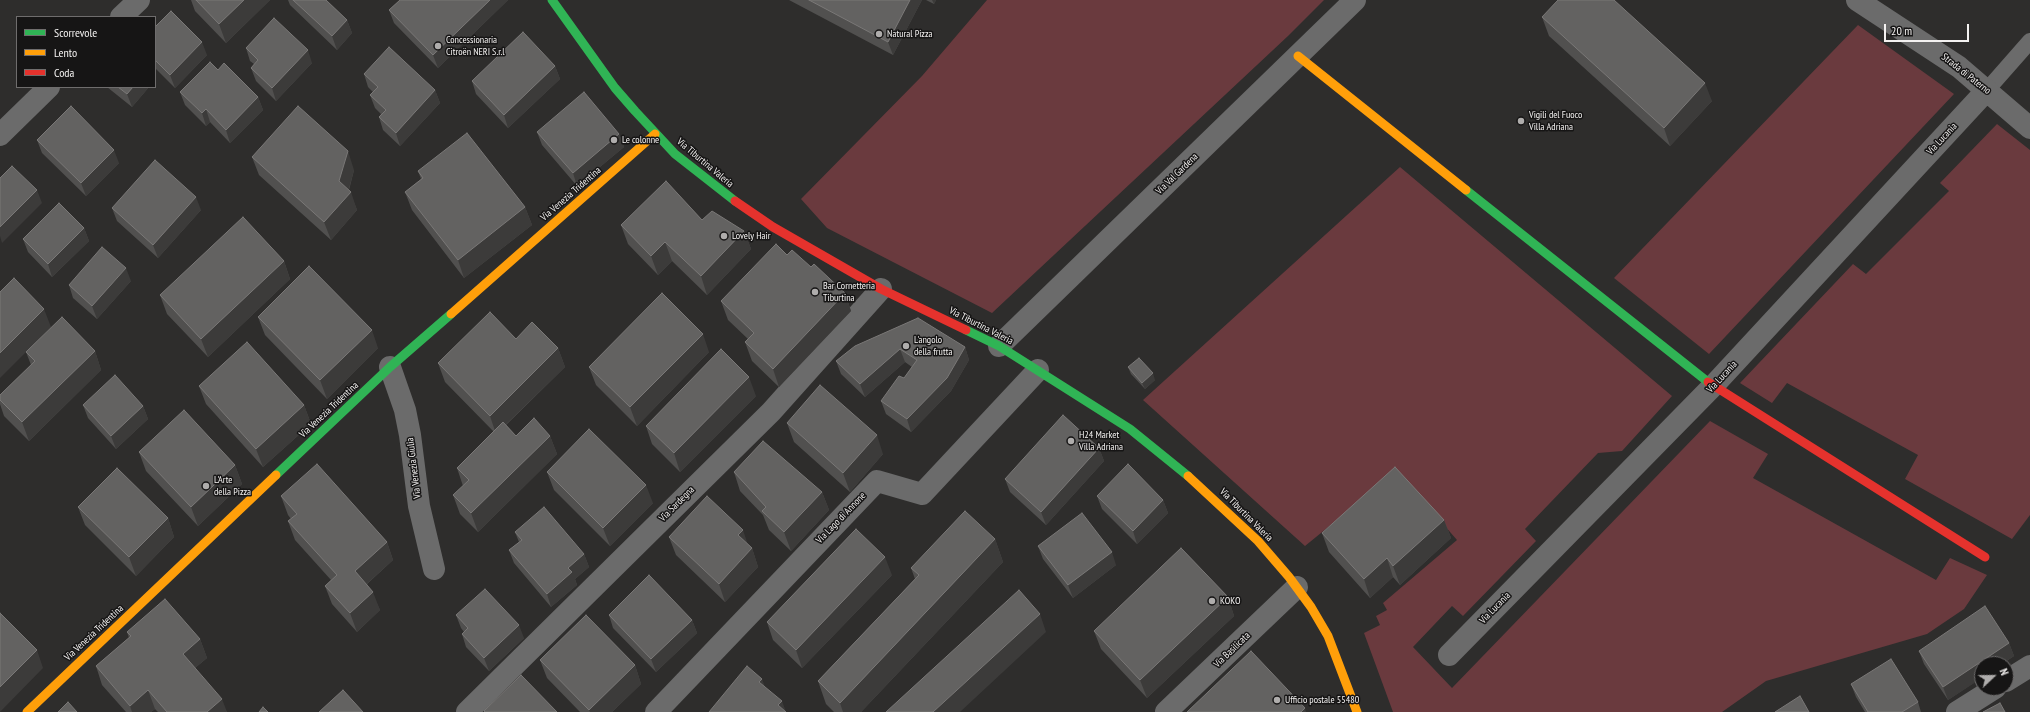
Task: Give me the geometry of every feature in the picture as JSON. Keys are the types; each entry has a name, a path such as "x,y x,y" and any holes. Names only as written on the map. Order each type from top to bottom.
{"street":[{"path":"122,16 139,0"},
{"name":"Via Tiburtina Valeria","path":"552,0 615,88 656,134 695,171 748,212 881,289 999,346 1130,429 1179,467 1229,512 1258,541 1311,606 1328,636 1357,712"},
{"name":"Via Val Gardena","path":"999,346 1355,0"},
{"name":"Strada di Paterno","path":"1857,0 1959,67 2030,128"},
{"path":"1298,56 1713,386 1985,557"},
{"path":"0,135 48,88"},
{"name":"Via Lucania","path":"1449,655 1713,386 1987,90"},
{"name":"Via Venezia Tridentina","path":"27,712 390,368 656,134"},
{"name":"Via Sardegna","path":"467,712 771,412 881,289"},
{"name":"Via Venezia Giulia","path":"390,368 405,410 410,434 420,512 434,569"},
{"name":"Via Lago di Annone","path":"656,712 877,481 922,494 1038,370"},
{"name":"Via Basilicata","path":"1166,712 1297,587"},
{"path":"2014,676 2030,666"},
{"path":"1957,712 1982,696"}],"lane":[{"path":"1987,90 2030,41"}],"shaded area":[{"path":"987,0 1324,0 1288,36 992,313 827,228 801,199 922,76"},
{"path":"1858,25 1954,94 1709,354 1614,278"},
{"path":"1997,124 2030,150 2030,515 2012,539 1905,479 1918,455 1787,383 1772,403 1740,383 1853,264 1866,274 1949,191 1940,183"},
{"path":"1400,167 1672,396 1622,451 1598,453 1525,529 1536,541 1463,616 1452,606 1413,647 1452,688 1710,421 1768,454 1753,478 1936,580 1950,558 1987,575 1964,609 1927,634 1766,681 1722,712 1393,712 1364,633 1380,625 1376,616 1387,610 1383,603 1457,540 1397,471 1305,546 1143,400"}],"building":[{"path":"196,0 244,0 219,24"},
{"path":"293,0 326,0 347,20 332,36"},
{"name":"Concessionaria Citroën NERI S.r.l","path":"400,0 490,0 433,55 389,10"},
{"path":"809,0 910,0 888,42"},
{"path":"1558,0 1614,0 1705,83 1664,128 1542,17"},
{"path":"171,11 202,42 170,75 156,61 156,26"},
{"path":"274,18 308,50 272,88 251,68 258,60 246,48"},
{"path":"523,32 555,66 504,115 472,81"},
{"path":"389,47 435,90 396,133 379,117 386,110 370,95 378,87 364,74"},
{"path":"210,62 218,70 224,63 258,97 226,130 206,109 202,113 180,92"},
{"path":"119,88 132,88 127,94"},
{"path":"584,92 619,134 573,173 537,132"},
{"path":"71,106 114,150 81,183 37,140"},
{"path":"298,106 348,151 339,181 351,192 324,222 252,157"},
{"path":"467,133 525,207 458,260 405,192 423,178 418,171"},
{"path":"155,160 196,197 153,245 112,208"},
{"path":"12,166 37,190 0,227 0,178"},
{"path":"666,181 702,220 712,211 744,231 701,276 665,242 651,256 621,225"},
{"path":"59,203 84,228 48,264 23,239"},
{"path":"243,217 284,261 201,339 160,295"},
{"path":"776,244 787,255 792,250 811,267 814,264 845,293 773,369 745,342 754,333 721,301"},
{"path":"102,247 126,268 92,306 69,285"},
{"path":"309,266 372,330 320,380 258,317"},
{"path":"14,278 44,309 0,353 0,292"},
{"path":"662,293 703,334 630,407 589,367"},
{"path":"490,312 516,339 532,322 558,348 490,416 438,363"},
{"path":"62,317 95,351 22,422 0,400 0,395 35,361 26,352"},
{"path":"918,318 965,347 947,378 907,419 881,401 899,376 904,378 917,360 900,349 860,384 836,361 855,346"},
{"path":"247,342 304,405 256,449 199,386"},
{"path":"721,349 749,377 674,453 646,426"},
{"path":"1139,358 1153,373 1142,383 1128,367"},
{"path":"115,375 143,406 111,436 83,405"},
{"path":"820,385 877,435 843,473 787,423"},
{"path":"184,410 235,465 191,507 139,452"},
{"path":"1063,415 1099,448 1041,512 1005,479"},
{"path":"534,418 550,436 471,513 453,495 469,480 457,468 503,422 516,436"},
{"path":"589,429 646,485 603,528 547,472"},
{"path":"763,441 822,492 784,532 762,511 766,507 734,472"},
{"path":"317,464 387,542 355,571 373,592 350,613 325,586 337,575 288,521 297,514 281,496"},
{"path":"1128,464 1163,500 1133,531 1097,496"},
{"path":"1395,467 1444,520 1393,566 1387,558 1364,579 1322,533"},
{"path":"117,468 168,518 129,557 78,507"},
{"path":"707,496 743,530 738,535 752,548 719,584 669,537"},
{"path":"544,507 584,554 568,568 572,572 547,594 509,550 522,540 515,532"},
{"path":"965,511 995,539 840,703 818,681 919,575 911,568"},
{"path":"1082,513 1112,552 1068,585 1038,546"},
{"path":"856,529 885,557 796,650 767,622"},
{"path":"1181,548 1228,597 1140,680 1094,631"},
{"path":"649,575 692,620 651,659 609,615"},
{"path":"485,589 519,625 484,658 462,634 468,628 456,615"},
{"path":"1019,590 1040,614 933,712 886,712"},
{"path":"165,599 200,639 183,654 222,699 207,712 167,712 148,690 130,706 96,666 131,636 127,632"},
{"path":"1985,606 2009,643 1990,656 1974,656 1974,666 1943,687 1919,651"},
{"path":"0,613 37,650 0,687"},
{"path":"586,615 635,665 589,710 540,660"},
{"path":"1251,651 1305,708 1301,712 1187,712"},
{"path":"1891,659 1918,702 1902,712 1868,712 1851,684"},
{"path":"747,666 762,679 759,682 782,701 778,705 786,712 709,712"},
{"path":"521,675 557,712 484,711"},
{"path":"343,690 363,712 319,712"},
{"path":"1800,696 1809,712 1775,712"},
{"path":"68,702 77,712 58,712"},
{"path":"2000,703 2005,712 1983,712"},
{"path":"263,707 268,712 259,712"}],"traffic: fast":[{"path":"552,0 615,88 635,111 675,154 735,201"},
{"path":"1466,190 1708,382"},
{"path":"276,475 390,367 451,314"},
{"path":"966,330 999,346 1130,429 1188,476"}],"traffic: slow":[{"path":"1298,56 1466,190"},
{"path":"451,314 655,134"},
{"path":"27,712 276,475"},
{"path":"1188,476 1258,541 1289,577 1311,607 1328,636 1357,712"}],"traffic: jam":[{"path":"735,201 773,227 881,289 966,330"},
{"path":"1708,382 1985,557"}],"place":[{"name":"Natural Pizza","path":"879,34"},
{"name":"Concessionaria Citroën NERI S.r.l","path":"438,46"},
{"name":"Vigili del Fuoco Villa Adriana","path":"1521,121"},
{"name":"Le colonne","path":"614,140"},
{"name":"Lovely Hair","path":"724,236"},
{"name":"Bar Cornetteria Tiburtina","path":"815,292"},
{"name":"L'angolo della frutta","path":"906,346"},
{"name":"H24 Market Villa Adriana","path":"1071,441"},
{"name":"L'Arte della Pizza","path":"206,486"},
{"name":"KOKO","path":"1212,601"},
{"name":"Ufficio postale 55480","path":"1277,700"}]}
